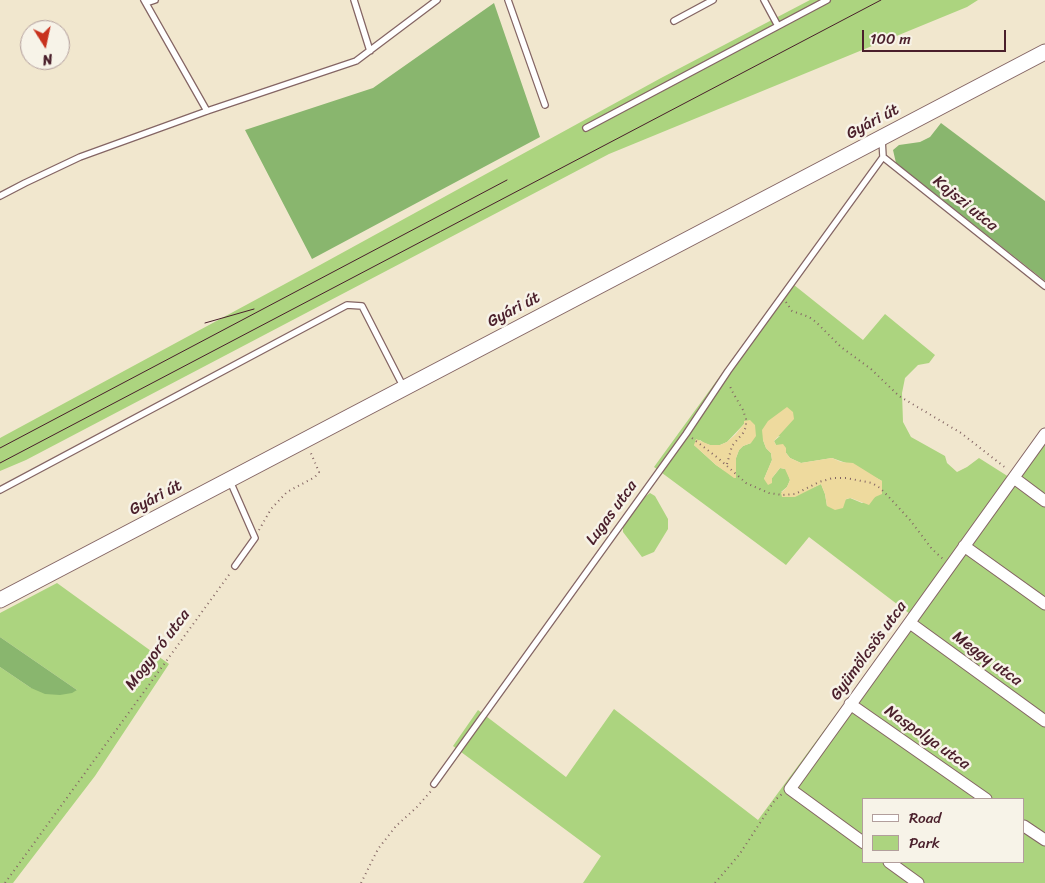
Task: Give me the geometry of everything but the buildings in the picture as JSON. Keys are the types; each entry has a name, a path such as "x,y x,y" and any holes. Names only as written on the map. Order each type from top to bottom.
{"street":[{"name":"Gyári út","path":"0,600 1045,52"},
{"name":"Gyümölcsös utca","path":"790,789 1045,434"},
{"path":"1015,477 1045,500"},
{"path":"964,546 1045,604"},
{"name":"Meggy utca","path":"910,623 1045,721"},
{"name":"Naspolya utca","path":"850,704 985,798"},
{"path":"790,789 862,842"},
{"path":"1025,827 1045,840"},
{"path":"890,863 918,883"}],"lane":[{"path":"155,0 145,1 207,111"},
{"path":"354,0 370,51"},
{"path":"0,196 80,157 207,111 356,61 437,0"},
{"path":"508,0 545,105"},
{"path":"674,21 713,0"},
{"path":"764,0 778,26"},
{"path":"586,128 827,0"},
{"path":"882,137 883,156"},
{"name":"Kajszi utca","path":"883,156 1045,286"},
{"name":"Lugas utca","path":"434,784 883,156"},
{"path":"0,490 346,305 362,306 404,388"},
{"path":"229,479 254,538 235,566"}],"path":[{"path":"784,295 790,309 816,322 841,347 870,369 899,396 961,433 1015,477"},
{"path":"726,465 732,446 744,433 746,427 746,419 732,391 728,371"},
{"path":"686,434 746,483 770,493 782,496 795,494 819,482 833,478 872,483 880,488 910,520 932,550 952,564"},
{"path":"254,538 271,509 287,492 316,477 319,472 304,440"},
{"name":"Mogyoró utca","path":"4,883 202,614 235,566"},
{"path":"361,883 378,849 396,826 429,794 434,784"},
{"path":"715,883 739,855 775,800 790,789"}],"green space":[{"path":"810,0 978,0 967,7 609,154 26,460 0,471 0,438 661,78"},
{"path":"494,3 540,137 312,259 245,130 373,88"},
{"path":"941,123 1045,201 1045,281 896,163 893,150 899,145 920,142 930,137"},
{"path":"789,281 863,340 885,314 935,355 929,363 918,365 905,378 902,393 903,422 911,437 945,456 947,463 957,472 979,458 1009,477 1045,428 1045,883 583,883 601,856 453,746 478,710 566,777 614,709 758,820 910,614 809,537 786,565 654,467","holes":["744,424 751,443 739,450 736,458 736,471 725,471 694,445 700,440 710,445 720,445 727,442","780,436 774,441 776,445 780,445 790,458 801,463 832,458 849,464 882,481 875,497 862,503 850,498 827,506 821,484 812,488 781,492 787,487 790,480 788,474 786,469 780,468 772,478 764,479 772,460 771,453 766,448 763,440"]},
{"path":"650,493 655,496 668,519 668,529 654,552 642,557 623,532 623,524 642,499"},
{"path":"57,583 169,664 95,776 13,883 0,883 0,667 31,688 77,690 0,637 0,613"},
{"path":"0,637 77,690 60,695 45,694 31,688 0,667"}],"sand":[{"path":"787,407 793,412 794,419 774,441 776,445 783,444 790,458 801,463 832,458 841,462 853,463 882,481 882,494 875,497 869,505 851,498 846,499 843,508 835,510 827,506 821,484 795,497 782,497 781,493 787,487 790,480 785,469 780,468 772,478 772,483 768,485 764,479 772,460 771,453 766,448 763,440 762,430 768,421"},
{"path":"750,420 755,425 756,436 751,443 739,450 736,458 736,478 716,465 694,445 696,439 710,445 720,445 727,442 744,424 744,421"}],"tram line":[{"path":"0,463 881,0"},
{"path":"0,448 507,180"},
{"path":"205,323 254,309"}]}
